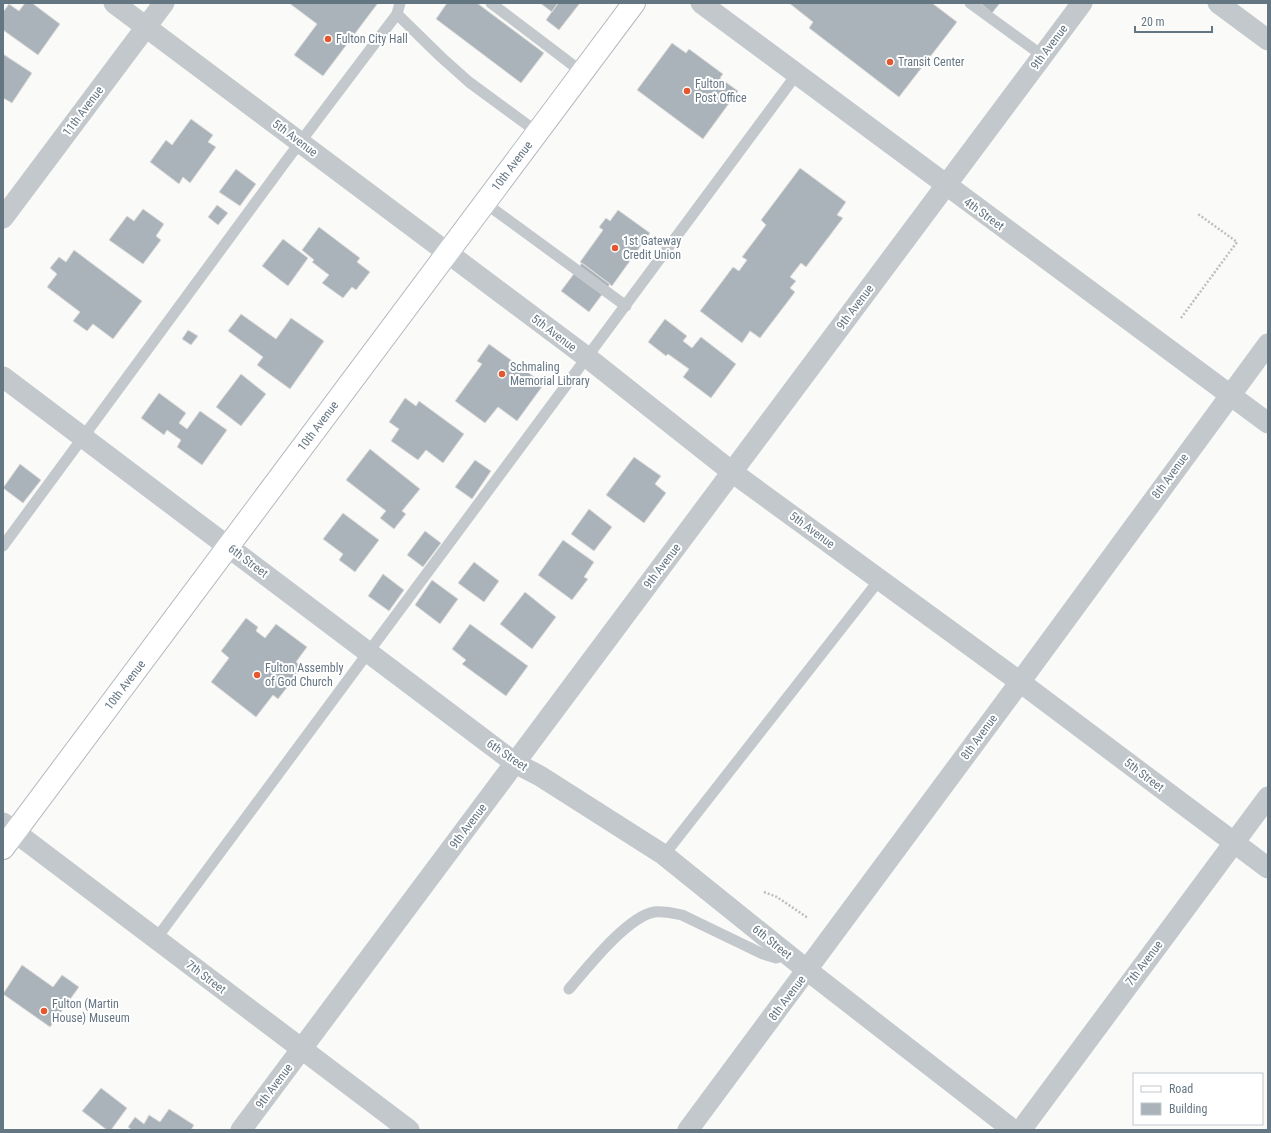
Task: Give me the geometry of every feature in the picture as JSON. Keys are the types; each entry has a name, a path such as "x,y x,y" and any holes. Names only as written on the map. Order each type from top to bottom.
{"street":[{"path":"114,3 146,26"},
{"name":"11th Avenue","path":"3,218 164,3"},
{"name":"10th Avenue","path":"7,834 228,546 634,3"},
{"name":"4th Street","path":"701,3 796,75 1268,423"},
{"name":"9th Avenue","path":"241,1130 1082,3"},
{"path":"1218,3 1268,40"},
{"name":"5th Avenue","path":"146,26 588,358 732,472 1020,682"},
{"name":"8th Avenue","path":"688,1130 1020,682 1230,395 1266,351"},
{"name":"6th Street","path":"3,377 515,763 540,776 664,855 807,970 1014,1130"},
{"name":"5th Street","path":"1020,682 1268,868"},
{"name":"7th Avenue","path":"1021,1130 1268,797"},
{"name":"7th Street","path":"7,834 156,939 409,1130"}],"lane":[{"path":"3,546 300,142 397,14 400,3"},
{"path":"491,3 582,72"},
{"path":"970,3 1043,56"},
{"path":"397,14 469,82 537,132"},
{"path":"156,939 588,358 796,75"},
{"path":"485,203 626,306"},
{"path":"664,855 880,579"},
{"path":"569,989 618,935 634,922 653,912 668,912 682,915 763,954 776,958 787,954"}],"path":[{"path":"1181,318 1237,242 1198,214"},
{"path":"764,892 777,897 808,918"}],"building":[{"path":"25,3 32,3 60,24 38,55 3,30 3,12 9,4 19,11"},
{"name":"Fulton City Hall","path":"289,3 378,3 323,76 294,55 317,24"},
{"path":"447,3 477,3 544,53 521,83 436,19"},
{"path":"540,3 558,3 552,12"},
{"path":"558,3 580,3 559,30 546,20"},
{"name":"Transit Center","path":"789,3 932,3 957,22 899,97 809,28 813,22"},
{"path":"980,3 1000,3 992,13"},
{"name":"Fulton Post Office","path":"672,43 686,53 689,49 723,74 720,78 738,91 703,139 637,90"},
{"path":"3,54 32,73 12,103 3,98"},
{"path":"191,119 213,135 208,142 216,147 190,183 183,177 179,184 150,162 166,140 172,145"},
{"path":"800,168 846,202 837,215 843,218 806,267 801,263 790,277 796,281 790,288 795,292 760,338 750,331 742,343 700,311 733,267 739,271 747,260 742,257 766,225 761,220"},
{"path":"236,169 256,184 240,206 219,192"},
{"path":"217,205 228,213 218,225 208,217"},
{"path":"143,209 164,224 156,236 161,240 143,264 109,240 127,216 134,221"},
{"name":"1st Gateway Credit Union","path":"618,210 650,233 612,286 580,262 603,230 599,227 606,218 610,221"},
{"path":"319,227 360,258 357,262 370,272 356,290 352,287 343,298 322,283 329,275 312,262 314,260 302,250"},
{"path":"283,239 308,258 288,286 262,266"},
{"path":"74,250 142,301 113,339 93,324 87,331 73,321 80,312 47,287 57,274 50,268 59,257 66,262"},
{"path":"582,263 610,284 589,312 561,291"},
{"path":"241,314 276,339 291,318 324,341 290,389 257,365 263,357 228,331"},
{"path":"665,319 687,336 683,341 692,348 701,337 736,364 711,398 683,377 689,369 668,354 666,356 648,342"},
{"path":"188,330 198,336 191,345 182,339"},
{"name":"Schmaling Memorial Library","path":"489,344 544,384 517,421 498,407 485,423 455,401 482,364 477,361"},
{"path":"241,374 266,394 241,426 216,407"},
{"path":"159,393 186,413 179,423 187,429 200,411 227,430 202,465 177,447 181,440 167,430 164,435 141,418"},
{"path":"405,398 416,406 419,401 464,434 443,463 426,450 418,460 391,441 399,429 389,422"},
{"path":"370,449 420,489 402,511 406,514 394,529 380,518 386,511 346,480"},
{"path":"634,457 661,476 655,484 666,493 644,523 606,495"},
{"path":"475,460 491,471 472,499 455,487"},
{"path":"20,464 41,480 23,503 3,488"},
{"path":"589,509 612,527 594,551 571,534"},
{"path":"343,513 379,540 355,572 339,560 343,554 323,539"},
{"path":"425,531 441,543 423,567 407,555"},
{"path":"563,540 594,562 584,577 588,579 572,600 538,575"},
{"path":"474,562 499,581 484,602 458,583"},
{"path":"383,574 404,590 389,611 368,596"},
{"path":"432,580 458,599 440,624 415,605"},
{"path":"525,592 556,617 532,649 500,624"},
{"name":"Fulton Assembly of God Church","path":"246,618 258,627 256,631 265,638 276,624 307,647 296,662 303,667 278,699 273,695 256,717 211,682 229,658 221,651"},
{"path":"470,624 528,666 506,696 462,664 466,660 452,649"},
{"name":"Fulton (Martin House) Museum","path":"22,965 53,987 62,975 79,987 50,1027 3,994"},
{"path":"101,1088 127,1108 111,1130 107,1130 82,1111"},
{"path":"169,1109 194,1125 191,1130 132,1130 128,1127 135,1117 144,1124 149,1115 160,1122"}],"place":[{"name":"Fulton City Hall","path":"328,39"},
{"name":"Transit Center","path":"890,62"},
{"name":"Fulton Post Office","path":"687,91"},
{"name":"1st Gateway Credit Union","path":"615,248"},
{"name":"Schmaling Memorial Library","path":"502,374"},
{"name":"Fulton Assembly of God Church","path":"257,675"},
{"name":"Fulton (Martin House) Museum","path":"44,1011"}]}
